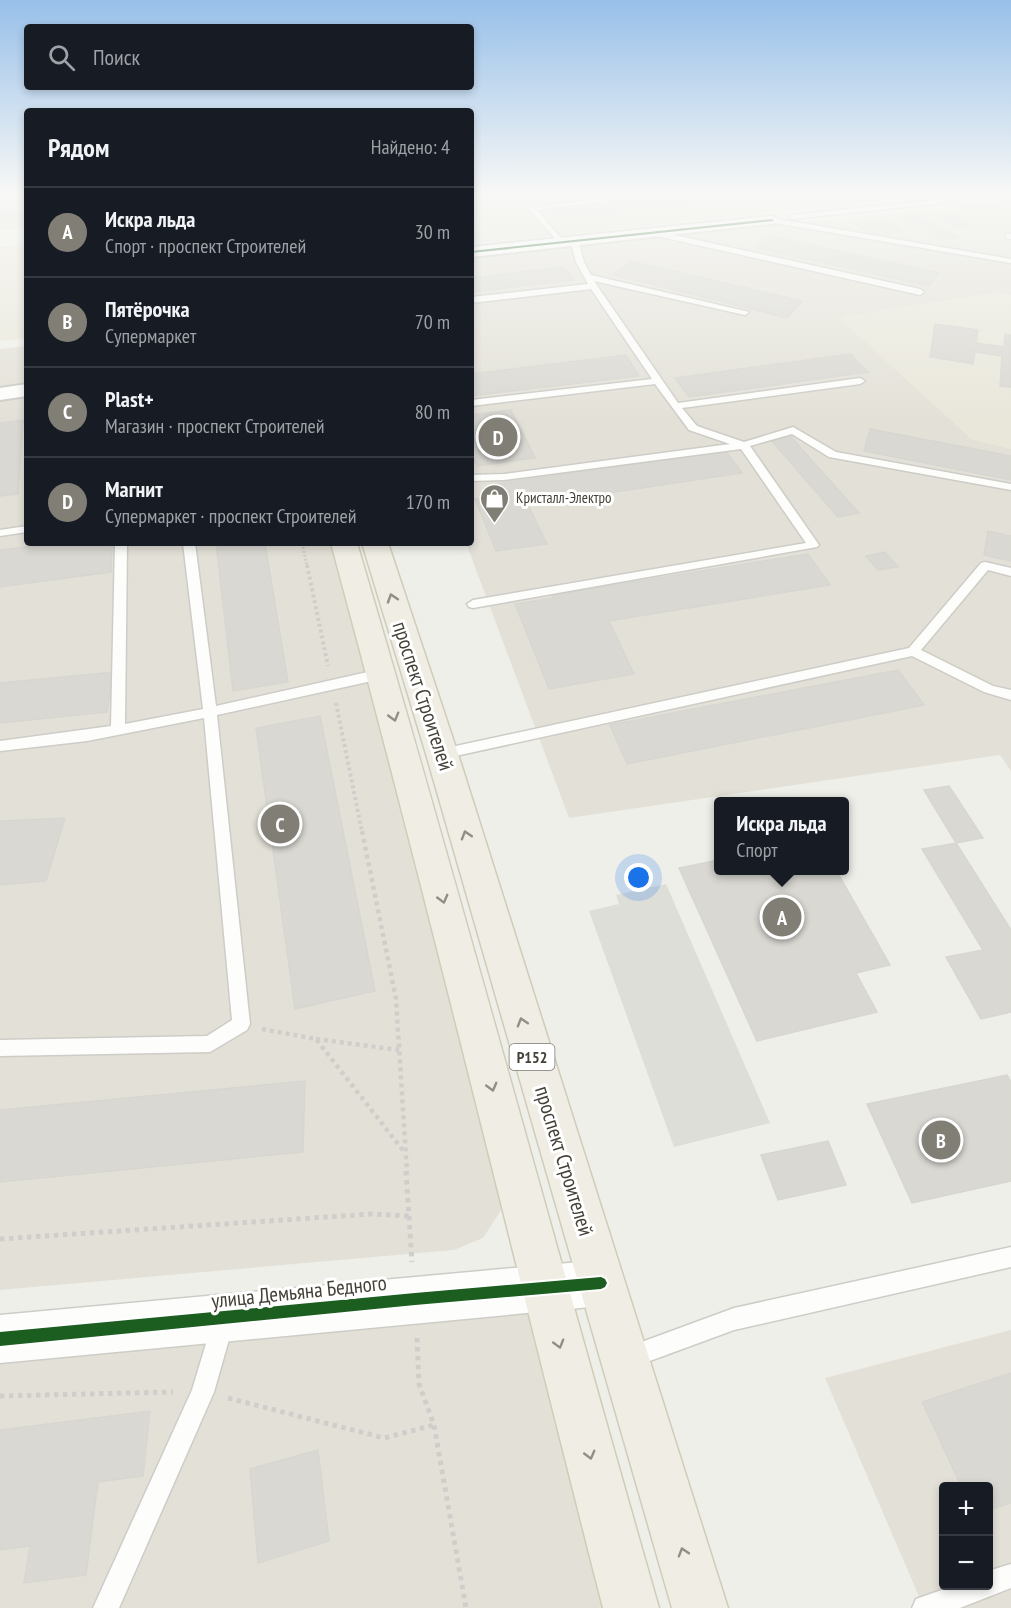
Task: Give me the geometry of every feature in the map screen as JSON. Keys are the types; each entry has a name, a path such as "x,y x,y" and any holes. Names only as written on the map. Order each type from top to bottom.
{"main road":[{"name":"проспект Строителей","path":"345,546 410,772 544,1289 631,1608"},
{"name":"проспект Строителей","path":"376,546 442,754 700,1608"}],"street":[{"path":"0,394 24,390"},
{"name":"улица Демьяна Бедного","path":"0,1339 601,1283"}],"lane":[{"path":"472,604 813,545 744,445 693,428 657,381 585,270"},
{"path":"822,270 920,292"},
{"path":"474,300 591,281 745,312"},
{"path":"474,403 657,381"},
{"path":"675,406 860,381"},
{"path":"474,478 504,477 744,445 793,430 832,455 1011,487"},
{"path":"0,533 24,529"},
{"path":"118,729 121,546"},
{"path":"0,1048 210,1044 241,1024 210,712 189,546"},
{"path":"442,754 913,651 985,566 1011,572"},
{"path":"913,651 989,689 1011,695"},
{"path":"0,746 87,736 210,712 381,674"},
{"path":"626,1359 734,1319 1011,1257"},
{"path":"106,1608 203,1392 225,1318"},
{"path":"993,1583 1011,1576"},
{"path":"925,1608 974,1590"}],"path":[{"path":"303,546 396,999 419,1384 434,1425 466,1608"},
{"path":"241,1024 316,1039 399,1050"},
{"path":"316,1039 405,1154"},
{"path":"0,1239 372,1214 410,1216"}],"shaded area":[{"path":"0,270 24,270 24,338 0,341"},
{"path":"474,270 1011,270 1011,771 1000,755 569,818 467,546 474,546"},
{"path":"1000,292 1011,295 1011,449 971,439 840,319 844,316"},
{"path":"24,346 24,384 0,387 0,349"},
{"path":"24,396 24,546 333,546 513,1170 500,1212 483,1238 454,1250 0,1290 0,399"},
{"path":"666,884 770,1123 674,1147 589,911 619,904 616,895"},
{"path":"520,1308 542,1324 621,1608 0,1608 0,1335"},
{"path":"1011,1330 1011,1608 924,1608 825,1378"}],"building":[{"path":"538,270 566,270 574,280 474,292 474,278"},
{"path":"619,270 670,270 802,301 787,318 613,275"},
{"path":"857,270 925,270 939,273 929,286"},
{"path":"935,324 978,330 976,343 1004,347 1005,334 1011,335 1011,387 1000,386 1002,356 975,352 973,364 930,357"},
{"path":"850,354 868,372 689,397 675,378"},
{"path":"626,355 639,376 474,396 474,374"},
{"path":"511,410 535,458 477,466 474,459 474,415"},
{"path":"23,420 18,494 0,496 0,423"},
{"path":"870,429 1011,456 1011,480 864,451"},
{"path":"791,437 859,513 838,517 771,440"},
{"path":"726,451 742,473 528,505 547,544 496,551 475,499 501,495 496,484"},
{"path":"988,531 1011,536 1011,561 984,555"},
{"path":"33,546 112,546 111,572 0,587 0,550"},
{"path":"216,546 265,546 288,682 233,691"},
{"path":"885,552 898,567 878,570 866,556"},
{"path":"808,554 830,585 609,621 634,674 549,689 515,604 553,598 552,595"},
{"path":"898,670 924,705 627,764 610,725"},
{"path":"113,672 107,712 0,723 0,683"},
{"path":"320,716 375,991 295,1009 256,728"},
{"path":"949,786 983,838 956,843 924,790"},
{"path":"65,818 46,881 0,885 0,821"},
{"path":"956,843 1011,930 1011,1012 981,1019 946,957 983,950 922,849"},
{"path":"714,861 714,875 839,875 890,965 856,973 877,1012 757,1041 679,868"},
{"path":"1007,1075 1011,1082 1011,1181 912,1203 867,1104"},
{"path":"305,1081 303,1152 0,1182 0,1110"},
{"path":"828,1141 846,1185 778,1200 761,1155"},
{"path":"1011,1373 1011,1503 993,1508 993,1482 959,1482 922,1402"},
{"path":"150,1411 143,1476 98,1482 86,1575 24,1583 30,1546 0,1550 0,1430"},
{"path":"318,1450 329,1541 258,1563 250,1469"}],"cycle path":[{"path":"0,1339 601,1283"}],"place":[{"name":"Магнит","path":"498,437"},
{"name":"Кристалл-Электро","path":"495,524"},
{"name":"Plast+","path":"280,824"},
{"name":"Искра льда","path":"782,917"},
{"name":"Пятёрочка","path":"941,1140"}]}
